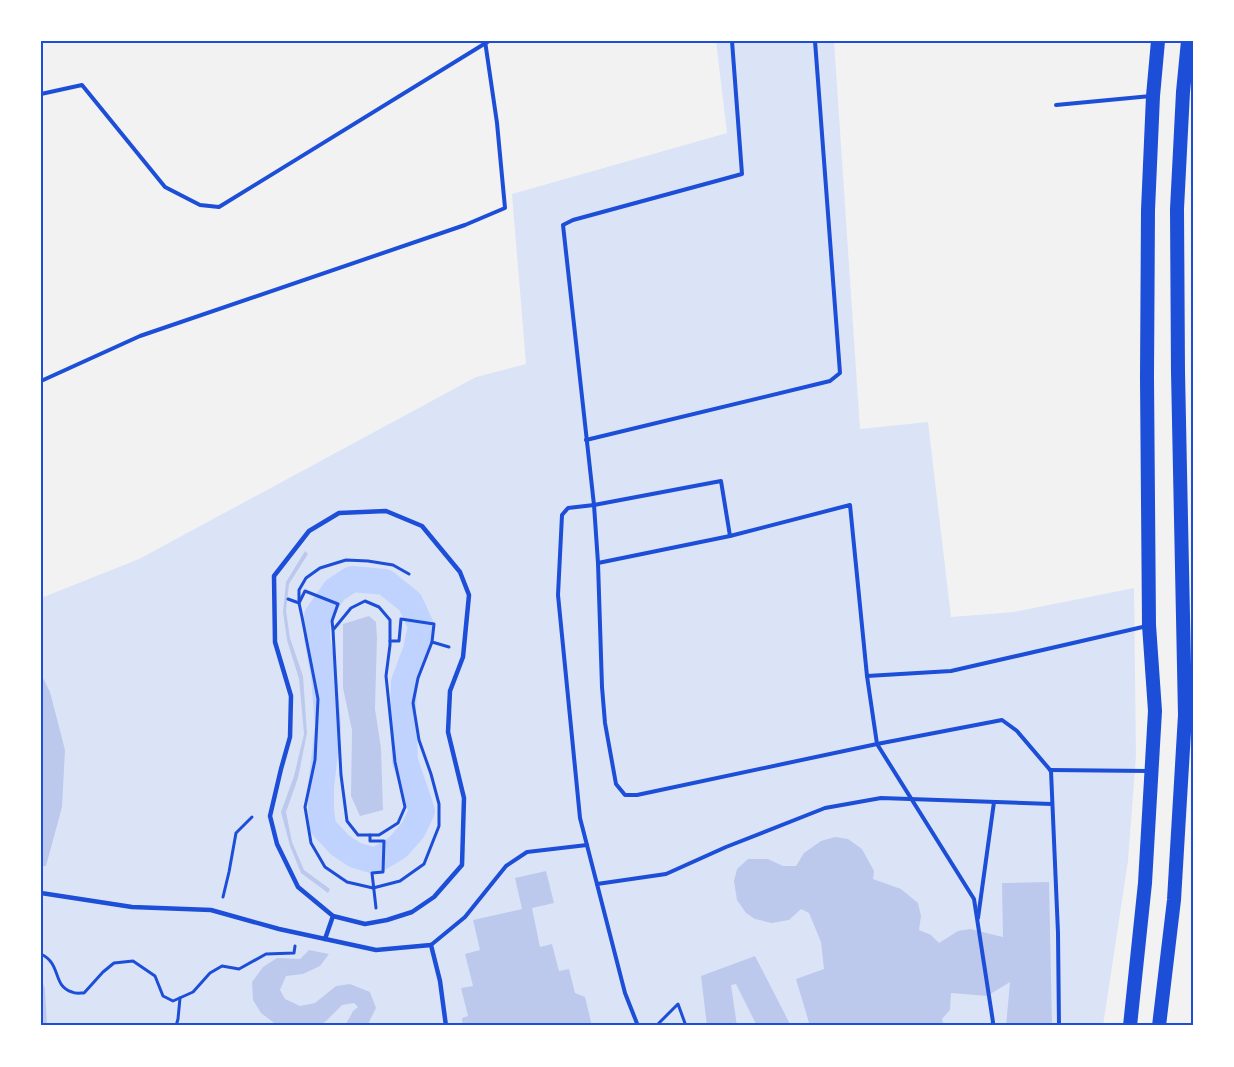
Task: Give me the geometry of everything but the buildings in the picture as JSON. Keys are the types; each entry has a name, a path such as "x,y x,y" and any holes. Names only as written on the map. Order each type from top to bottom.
{"highway":[{"path":"1130,1026 1145,884 1155,711 1149,625 1147,378 1148,220 1158,41"},
{"path":"1159,1026 1174,900 1185,715 1178,382 1177,209 1183,92 1188,41"}],"street":[{"path":"386,511 422,526 460,572 469,595 464,651 450,691 448,732 464,798 462,865 434,896 412,912 388,920 365,924 333,916 298,886 276,844 270,816 290,738 291,696 275,642 274,576 309,532 340,513 386,511"},
{"path":"41,893 132,907 211,910 279,929 376,950 431,945 440,981 446,1026"},
{"path":"325,939 333,916"}],"lane":[{"path":"732,41 742,174 574,220 563,225 594,505 605,723 616,784 626,794 637,795 877,744 1002,720 1017,731 1050,770 1058,932 1059,1026"},
{"path":"586,440 830,381 840,373 815,41"},
{"path":"41,94 82,85 165,187 200,205 219,207 486,42 497,123 505,208 456,228 140,336 41,382"},
{"path":"1056,105 1154,96"},
{"path":"638,1026 625,993 580,818 558,595 562,515 568,508 594,505 722,481 730,536"},
{"path":"598,563 730,536 850,505 867,676 877,744 974,899 994,1022 992,1026"},
{"path":"867,676 951,671 1149,625"},
{"path":"1050,770 1152,772"},
{"path":"597,884 666,874 726,847 825,808 881,798 1052,804"},
{"path":"978,923 994,802"},
{"path":"431,945 465,917 506,866 527,852 587,845"}],"path":[{"path":"390,641 399,641 402,619 434,624 432,642 418,678 413,703 419,740 439,804 439,826 424,864 400,881 373,888 347,882 325,867 311,843 305,808 315,760 318,699 302,617 299,590 306,578 320,568 346,560 368,560 393,565 409,574"},
{"path":"305,591 338,604 332,621 341,775 347,821 358,835 379,835 398,823 405,807 394,762 386,676 390,620 379,607 365,601 351,608 333,630"},
{"path":"432,642 464,651"},
{"path":"219,912 236,833 252,817"},
{"path":"370,835 370,842 384,841 383,872 372,873 377,922"},
{"path":"41,954 46,956 54,966 60,984 71,992 84,993 114,963 133,961 155,976 163,996 173,1001 193,992 210,973 222,966 239,969 266,954 294,953 298,933"},
{"path":"176,1026 180,998"},
{"path":"656,1026 678,1004 686,1026"}],"shaded area":[{"path":"716,41 834,41 860,429 928,422 951,617 1014,612 1134,588 1136,756 1128,861 1103,1026 41,1026 41,598 139,559 476,377 526,364 512,194 727,133"}],"waterway":[{"path":"352,579 385,582 410,602 421,626 416,650 404,682 403,715 405,761 422,811 413,830 398,847 375,861 355,855 340,845 323,827 321,810 321,787 328,726 324,676 317,638 317,616 335,590 352,579"}]}
